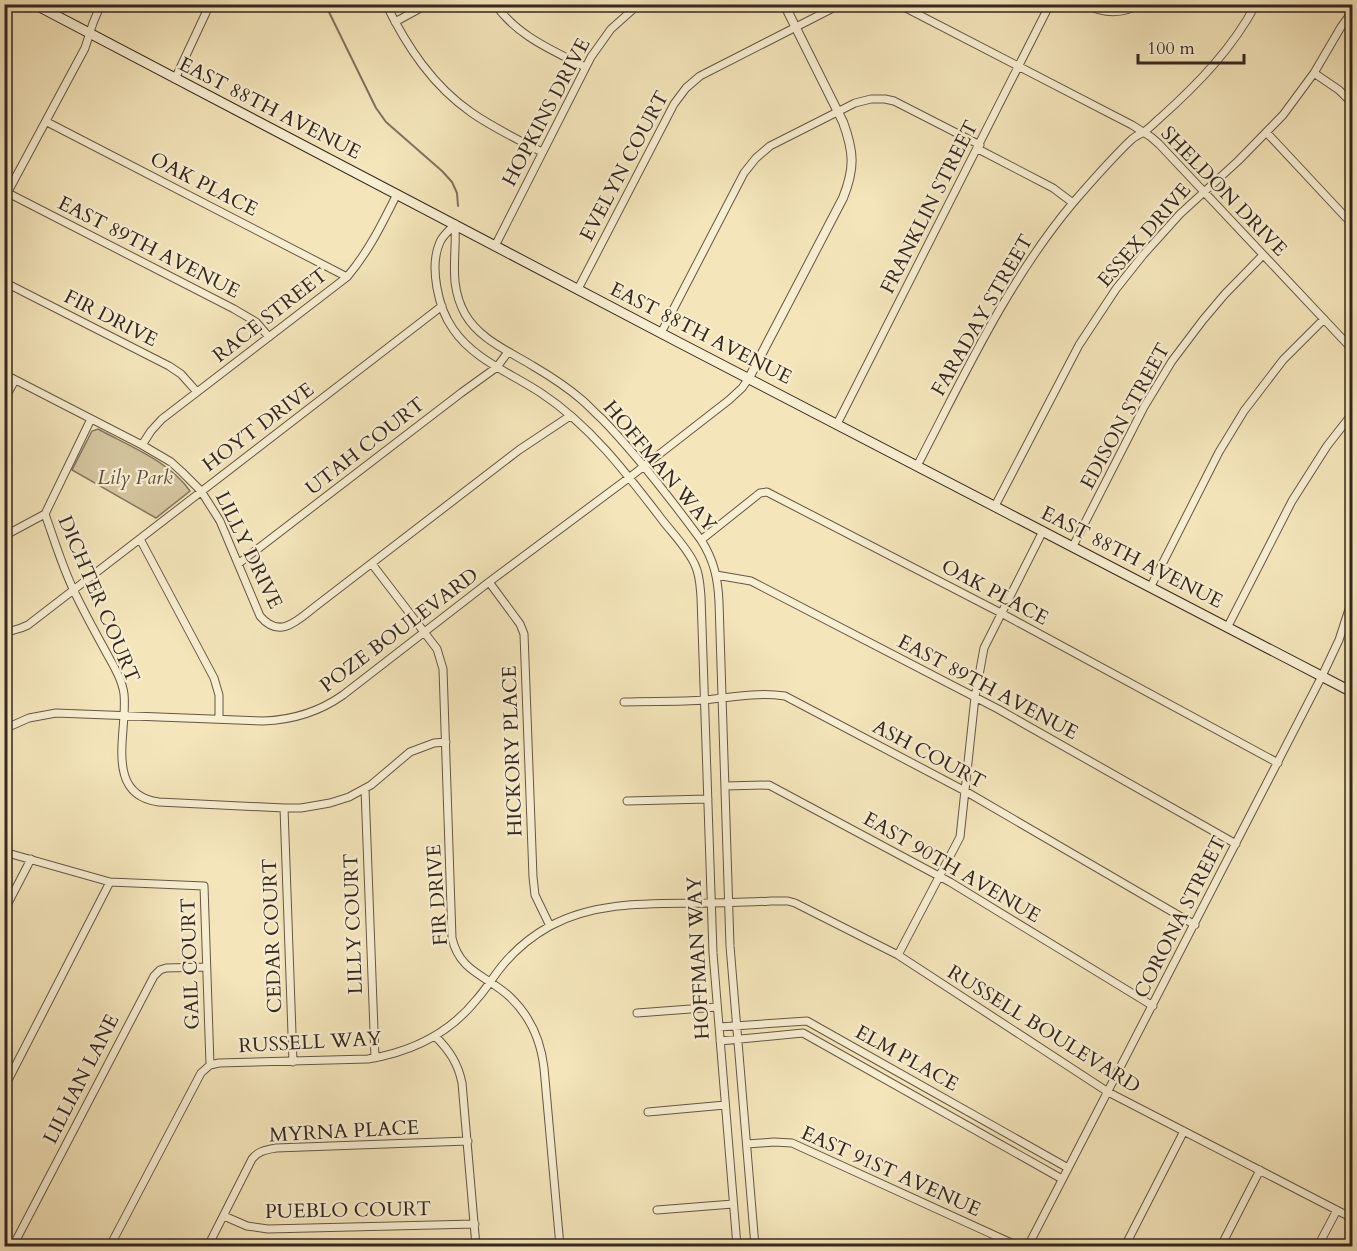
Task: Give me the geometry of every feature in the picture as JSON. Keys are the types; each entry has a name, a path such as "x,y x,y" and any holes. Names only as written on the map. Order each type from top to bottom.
{"main road":[{"name":"EAST 88TH AVENUE","path":"34,4 1353,692"}],"street":[{"path":"6,196 85,48 101,4"},
{"path":"175,79 210,4"},
{"path":"386,4 408,45 423,66 453,97 486,122 542,152"},
{"path":"395,22 428,4"},
{"path":"495,4 507,19 531,39 585,68"},
{"name":"HOPKINS DRIVE","path":"495,246 585,68 611,29 639,4"},
{"path":"748,378 843,198 848,186 852,160 849,136 784,4"},
{"name":"EVELYN COURT","path":"578,289 678,96 689,84 700,76 841,4"},
{"path":"898,4 1018,68"},
{"name":"FRANKLIN STREET","path":"837,424 1050,4"},
{"path":"1084,4 1113,12 1129,10 1140,4"},
{"name":"FARADAY STREET","path":"917,465 990,327 1035,252 1073,203 1112,159 1133,138 1176,104 1210,70 1243,28 1256,4"},
{"name":"ESSEX DRIVE","path":"996,506 1079,345 1116,289 1179,214 1267,133 1293,103 1353,12"},
{"name":"SHELDON DRIVE","path":"1018,68 1132,125 1159,144 1353,350"},
{"path":"1314,73 1353,103"},
{"path":"661,333 750,164 770,146 855,103 865,100 894,101 1053,188 1073,203"},
{"name":"OAK PLACE","path":"47,122 346,276"},
{"path":"1267,133 1353,224"},
{"name":"RACE STREET","path":"142,445 162,419 346,276 359,263 371,245 397,194"},
{"name":"EAST 89TH AVENUE","path":"6,196 240,312 256,322 269,337"},
{"name":"HOFFMAN WAY","path":"454,224 440,240 435,262 436,285 441,306 453,329 471,350 541,393 600,444 630,477 696,567 701,597 711,903 717,1007 737,1246"},
{"name":"HOFFMAN WAY","path":"454,224 455,288 466,315 476,328 487,339 534,366 585,402 644,466 701,540 711,557 719,602 730,946 755,1246"},
{"name":"EDISON STREET","path":"1073,546 1144,407 1172,361 1225,294 1263,255"},
{"name":"FIR DRIVE","path":"4,282 169,366 181,374 197,392"},
{"name":"HOYT DRIVE","path":"4,633 28,625 441,306"},
{"path":"1150,586 1244,411 1283,360 1324,319"},
{"name":"UTAH COURT","path":"238,564 497,367 508,352"},
{"name":"LILLY DRIVE","path":"4,374 171,462 201,491 220,521 260,616 270,625 281,628 290,626 519,450 570,416"},
{"name":"POZE BOULEVARD","path":"4,729 29,718 56,713 263,721 299,717 322,707 343,695 630,477 729,400 742,388 748,378"},
{"path":"4,400 15,380"},
{"path":"1228,626 1292,501 1327,446 1353,414"},
{"path":"4,536 45,514 91,419"},
{"name":"OAK PLACE","path":"701,540 759,493 767,492 1001,613 1278,763"},
{"name":"DICHTER COURT","path":"45,514 73,590 116,670 123,693 123,772 131,789 144,798 159,802 284,808 330,803 365,789 410,752 434,743 446,742"},
{"path":"898,955 960,837 975,697 984,648 1043,531"},
{"path":"140,539 214,678 219,695 219,719"},
{"name":"FIR DRIVE","path":"372,564 437,649 442,663 452,938 457,954 463,963 510,997 522,1010 534,1031 543,1057 560,1246"},
{"name":"EAST 89TH AVENUE","path":"716,575 751,581 975,697 1236,844"},
{"name":"HICKORY PLACE","path":"489,582 520,624 524,634 532,877 536,895 550,926"},
{"name":"CORONA STREET","path":"1029,1246 1323,676 1353,600"},
{"name":"ASH COURT","path":"624,702 705,700 774,694 785,696 965,790 1195,925"},
{"name":"EAST 90TH AVENUE","path":"725,786 769,784 940,876 1153,1006"},
{"name":"LILLY COURT","path":"365,789 375,1058"},
{"path":"627,801 708,799"},
{"name":"CEDAR COURT","path":"284,808 293,1062"},
{"name":"GAIL COURT","path":"4,852 111,882 204,886 210,1065"},
{"path":"4,911 31,859"},
{"path":"4,1088 111,882"},
{"name":"RUSSELL BOULEVARD","path":"711,903 771,901 795,903 898,955 1108,1092 1353,1218"},
{"name":"RUSSELL WAY","path":"210,1065 375,1058 410,1048 435,1036 456,1022 502,965 523,945 550,926 575,915 609,907 711,903"},
{"name":"LILLIAN LANE","path":"13,1246 154,976 166,968 206,967"},
{"path":"637,1013 717,1007"},
{"name":"ELM PLACE","path":"719,1027 807,1021 1068,1168"},
{"name":"ELM PLACE","path":"720,1041 803,1033 1062,1179"},
{"path":"435,1036 448,1050 460,1072 476,1246"},
{"path":"110,1246 201,1073 210,1065"},
{"path":"648,1112 725,1105"},
{"path":"1125,1246 1184,1131"},
{"name":"MYRNA PLACE","path":"208,1246 252,1159 263,1150 468,1141"},
{"name":"EAST 91ST AVENUE","path":"747,1144 792,1143 1018,1246"},
{"path":"1221,1246 1260,1170"},
{"path":"657,1210 733,1204"},
{"path":"1318,1246 1337,1210"},
{"name":"PUEBLO COURT","path":"224,1216 246,1226 268,1229 474,1224"}],"green space":[{"name":"Lily Park","path":"98,429 160,463 181,480 190,491 156,518 72,470 92,431"}],"waterway":[{"path":"325,4 376,108 386,122 452,182 457,193 458,206"}]}
